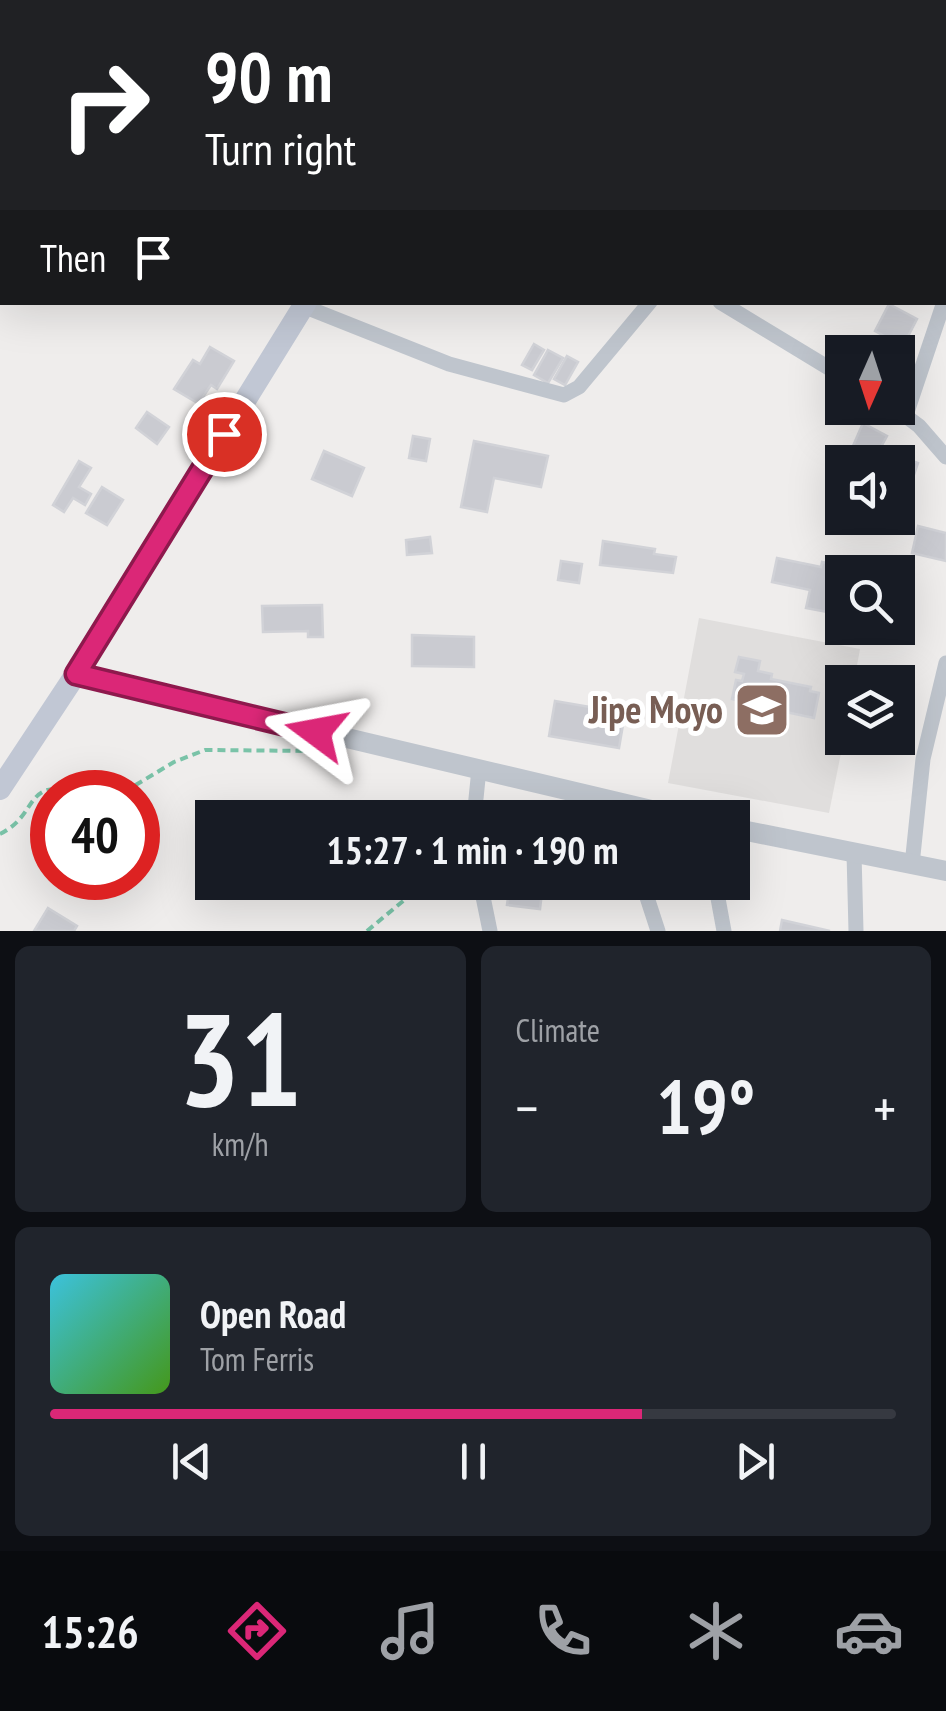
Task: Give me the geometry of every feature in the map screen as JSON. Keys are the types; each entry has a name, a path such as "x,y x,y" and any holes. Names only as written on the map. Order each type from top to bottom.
{"main road":[{"path":"0,789 76,674 304,305"}],"street":[{"path":"307,305 450,364 564,395 579,387 647,305"},
{"path":"725,305 825,366"},
{"path":"915,374 943,305"},
{"path":"914,425 946,456"},
{"path":"912,865 922,759 946,663"},
{"path":"76,674 479,769 589,800"},
{"path":"476,800 479,769"},
{"path":"750,832 946,871"},
{"path":"854,852 856,931"},
{"path":"484,900 490,931"},
{"path":"648,900 658,931"},
{"path":"718,900 724,931"}],"path":[{"path":"160,770 205,750 316,751"},
{"path":"0,834 30,802"},
{"path":"367,931 404,900"}],"shaded area":[{"name":"Jipe Moyo","path":"699,618 860,649 857,665 825,665 825,755 841,755 829,813 668,783"}],"building":[{"path":"888,305 917,319 909,335 882,335 875,331"},
{"path":"534,344 544,350 532,370 522,365"},
{"path":"210,347 234,361 217,389 211,385 203,397 210,402 206,408 174,389 193,360 200,364"},
{"path":"548,350 563,358 548,383 534,375"},
{"path":"567,356 578,362 565,385 554,379"},
{"path":"147,412 169,427 157,444 136,428"},
{"path":"862,425 887,436 882,445 853,445"},
{"path":"413,436 430,439 426,461 409,458"},
{"path":"474,441 548,456 541,487 494,478 487,512 461,507"},
{"path":"324,451 364,468 352,496 312,479"},
{"path":"79,461 91,468 79,487 91,494 85,505 73,498 64,512 53,505"},
{"path":"102,487 123,500 107,525 86,513"},
{"path":"918,526 946,533 946,561 912,553"},
{"path":"430,537 432,553 407,555 406,540"},
{"path":"603,541 655,549 654,554 676,557 673,573 600,565"},
{"path":"777,558 821,567 825,563 825,612 806,608 810,590 772,582"},
{"path":"561,561 582,564 579,583 558,580"},
{"path":"322,605 323,637 308,637 308,631 263,632 262,606"},
{"path":"412,635 474,637 474,667 412,666"},
{"path":"739,657 760,661 758,671 772,674 771,679 811,687 810,691 819,693 814,718 781,711 778,723 757,719 760,705 732,699 736,680 742,681 744,674 735,672"},
{"path":"555,701 625,713 619,748 549,736"},
{"path":"508,900 541,900 540,909 507,905"},
{"path":"48,908 77,926 74,931 34,931"},
{"path":"782,920 830,931 780,931"}],"place":[{"name":"Jipe Moyo","path":"762,710"}],"route":[{"path":"224,434 76,674 316,732"}]}
